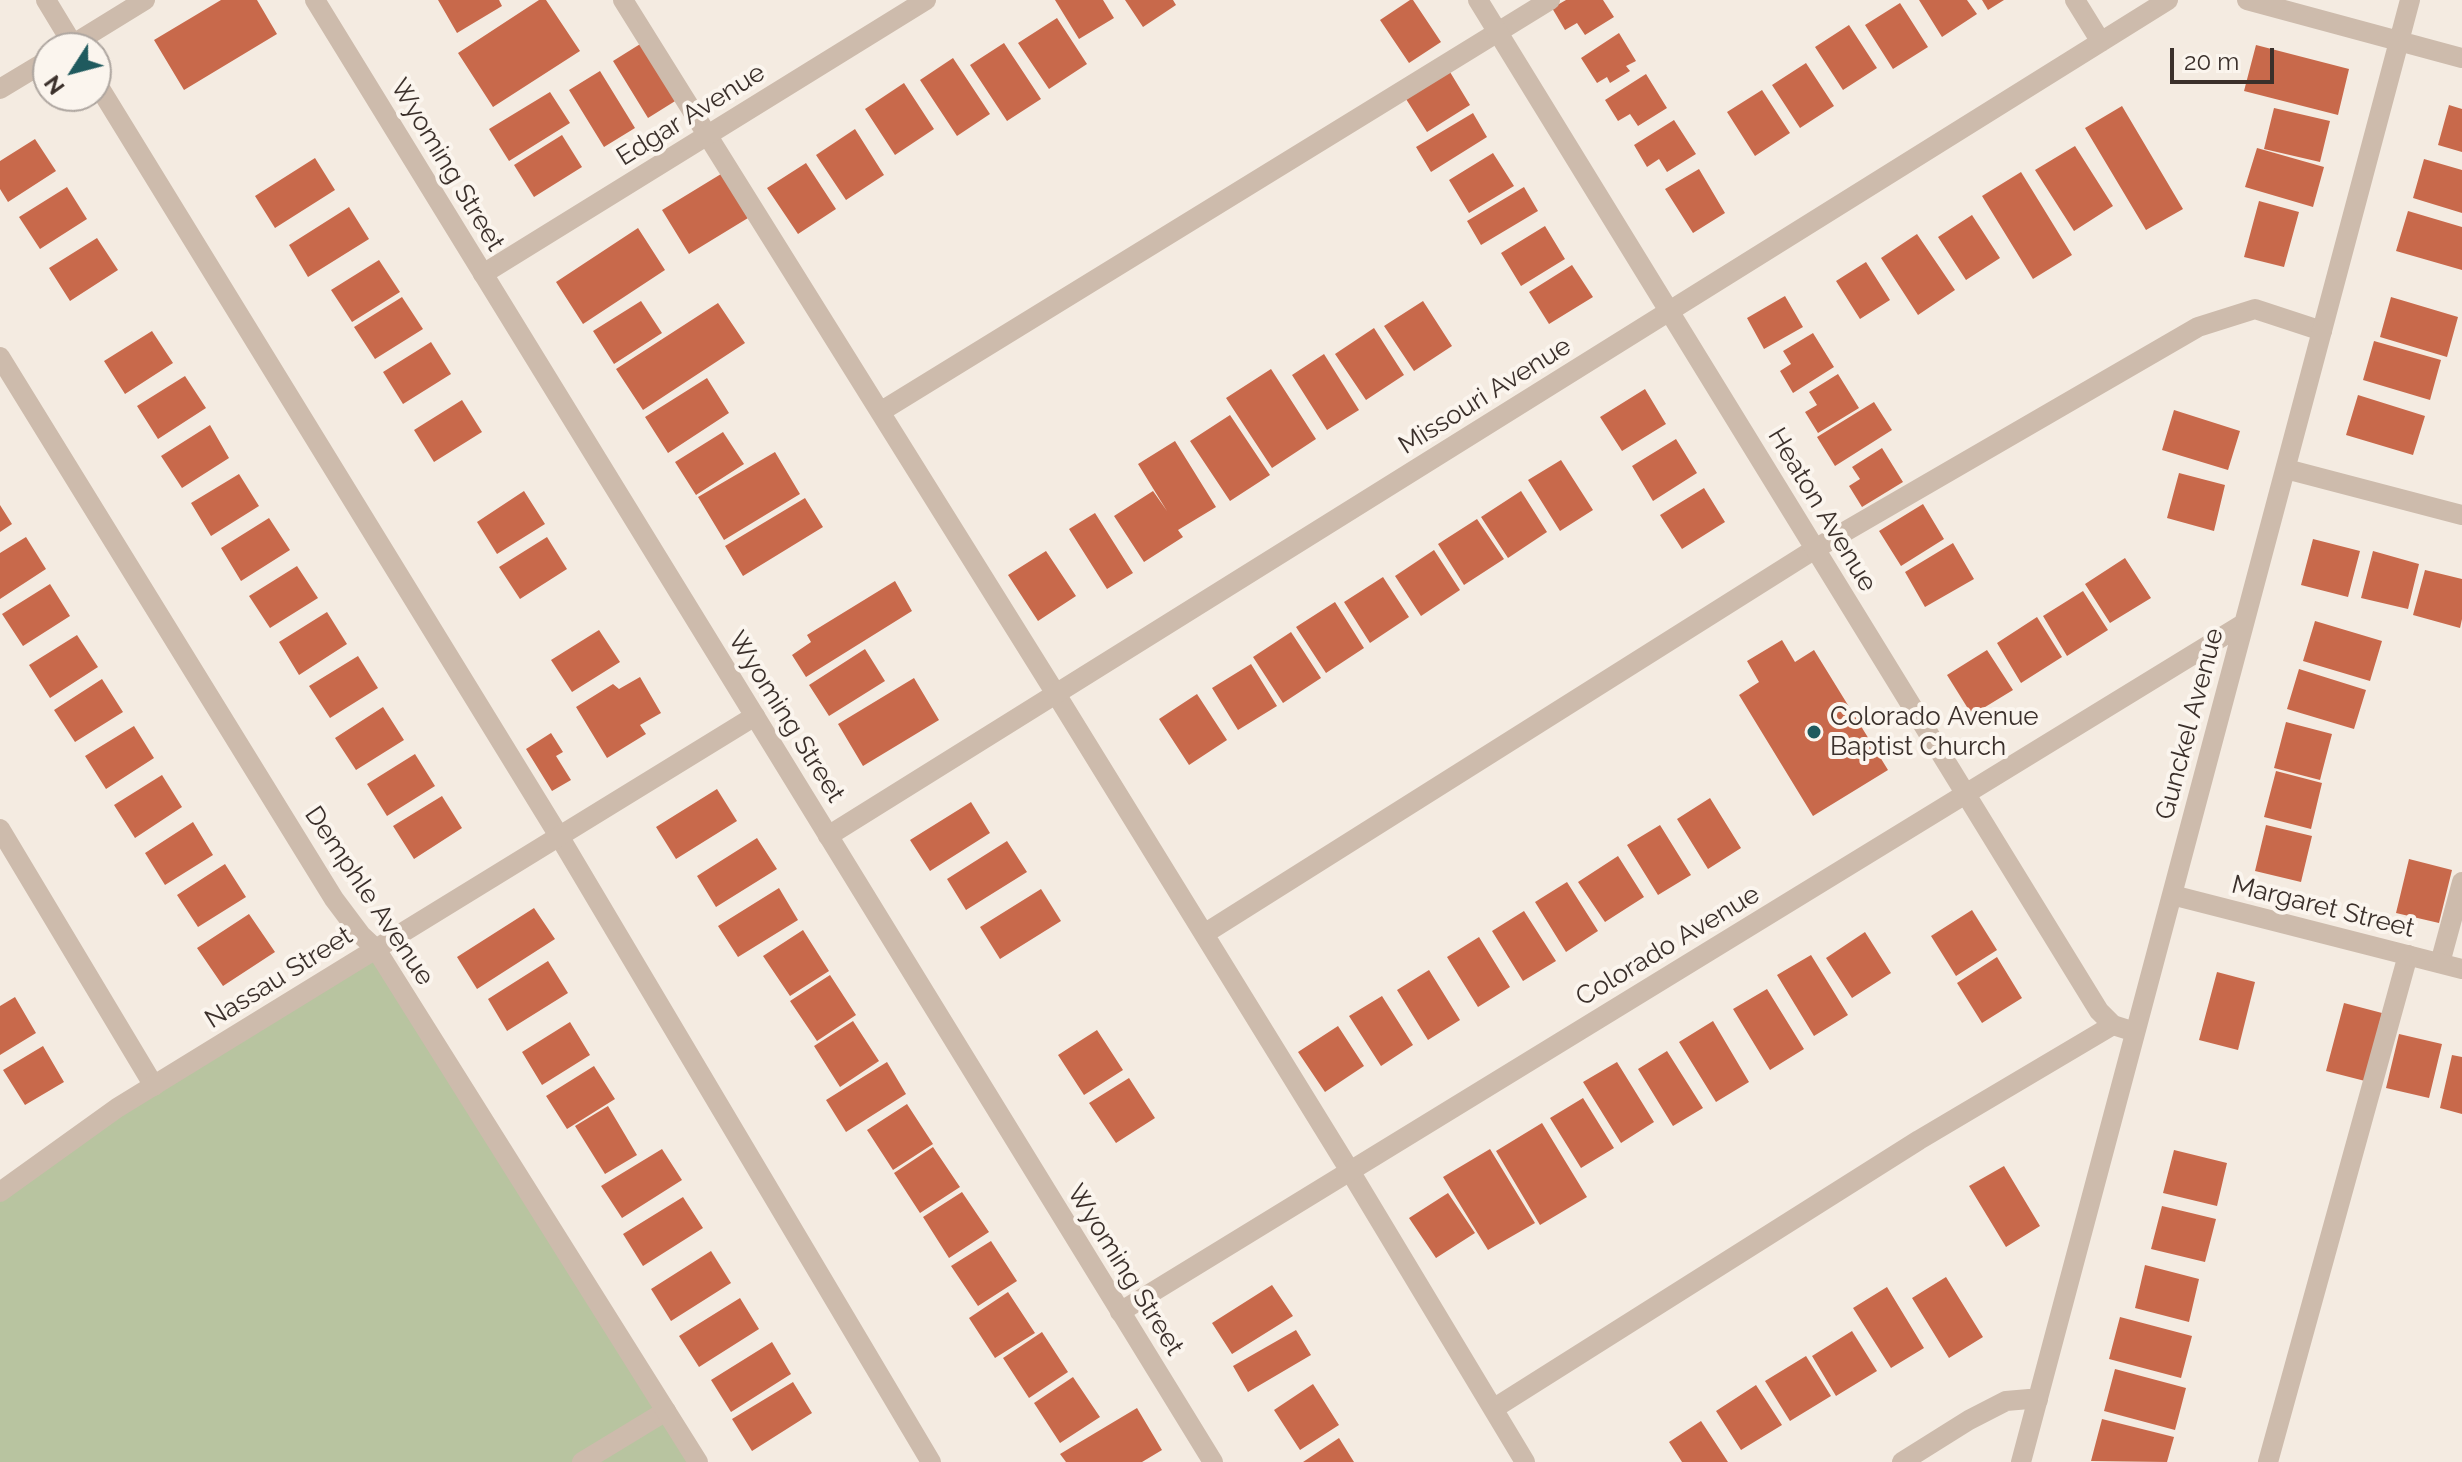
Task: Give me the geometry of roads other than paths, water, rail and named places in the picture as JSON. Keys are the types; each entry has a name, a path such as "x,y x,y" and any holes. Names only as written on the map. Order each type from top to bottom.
{"street":[{"path":"46,0 64,32"},
{"path":"95,32 145,0"},
{"name":"Wyoming Street","path":"315,0 1213,1462"},
{"path":"623,0 1056,694 1525,1462"},
{"name":"Edgar Avenue","path":"483,274 926,0"},
{"name":"Heaton Avenue","path":"1478,0 1965,795 2099,1011 2113,1025"},
{"path":"880,412 1550,0"},
{"path":"2075,0 2101,42"},
{"name":"Missouri Avenue","path":"828,836 2168,0"},
{"path":"2247,0 2462,58"},
{"name":"Gunckel Avenue","path":"2021,1462 2410,0"},
{"path":"0,89 32,70"},
{"path":"112,108 559,836 931,1462"},
{"path":"1204,934 1815,549 2198,327 2255,309 2322,331"},
{"name":"Demphle Avenue","path":"0,357 334,899 361,935 376,949 698,1462"},
{"path":"2286,469 2462,515"},
{"name":"Colorado Avenue","path":"1120,1312 2243,624"},
{"name":"Nassau Street","path":"0,1192 117,1108 755,716"},
{"path":"0,829 154,1086"},
{"path":"2440,963 2462,882"},
{"name":"Margaret Street","path":"2172,895 2462,969"},
{"path":"2268,1462 2408,955"},
{"path":"1493,1409 1919,1140 2113,1025 2135,1032"},
{"path":"1902,1462 2006,1401 2038,1400"},
{"path":"582,1462 666,1411"}],"place":[{"name":"Colorado Avenue Baptist Church","path":"1814,732"}]}
